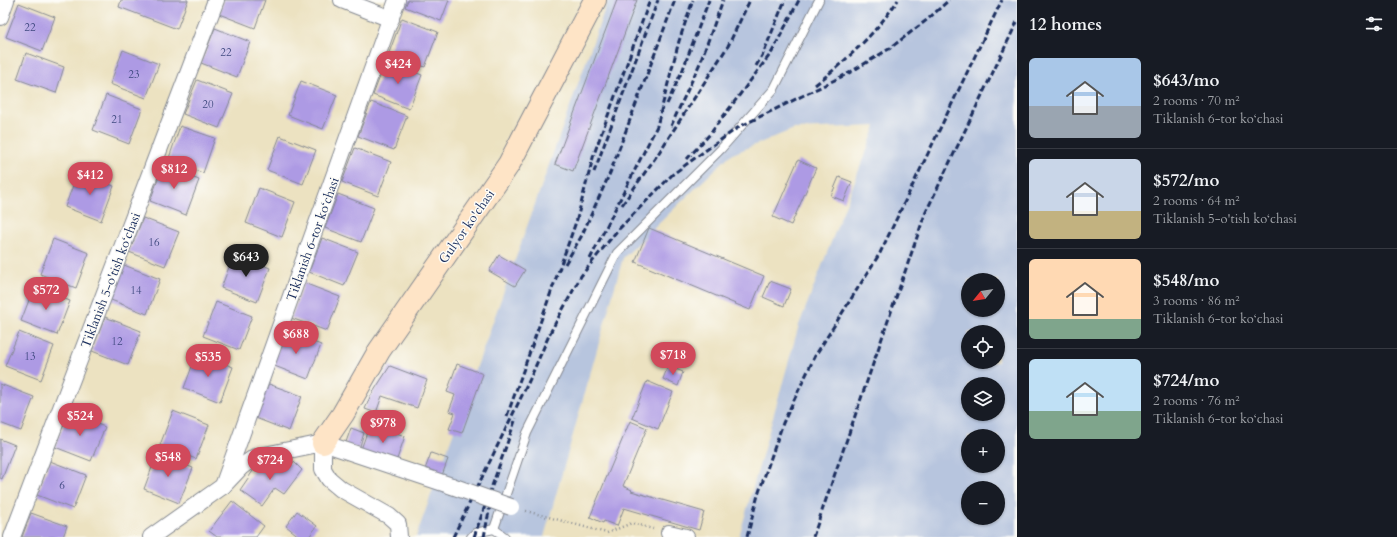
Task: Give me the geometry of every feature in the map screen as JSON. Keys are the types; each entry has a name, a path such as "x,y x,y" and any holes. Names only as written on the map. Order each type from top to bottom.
{"street":[{"path":"0,17 6,0"},
{"name":"Tiklanish 5-o'tish ko‘chasi","path":"12,537 216,0"},
{"path":"342,0 391,19"},
{"name":"Tiklanish 6-tor ko‘chasi","path":"223,486 398,0"},
{"name":"Gulyor ko'chasi","path":"322,443 343,414 379,351 509,164 595,0"},
{"path":"322,443 323,469 328,479 342,489 389,516 398,524 399,537"},
{"path":"151,537 223,486 241,467 255,456 322,443 511,507"},
{"path":"669,532 686,537"}],"lane":[{"path":"494,529 527,433 617,254 721,148 774,89 819,0"},
{"path":"471,537 475,533 494,529 505,537"}],"path":[{"path":"511,507 607,533 632,523 669,532"}],"shaded area":[{"path":"608,0 1017,0 1017,537 739,537 799,325 876,126 794,129 730,155 623,258 544,537 416,537"}],"building":[{"path":"121,0 188,0 177,29 119,7"},
{"path":"224,0 265,0 255,28 219,14"},
{"path":"408,0 449,0 441,21 405,7"},
{"path":"617,0 637,0 573,171 555,164"},
{"path":"19,3 55,17 42,51 6,37"},
{"path":"402,18 438,32 425,67 389,53"},
{"path":"215,28 250,42 237,77 201,63"},
{"path":"123,50 159,64 146,98 110,84"},
{"path":"26,53 64,67 56,93 17,79"},
{"path":"386,61 422,75 409,109 373,95"},
{"path":"197,80 233,94 219,128 183,114"},
{"path":"301,81 337,95 323,129 288,115"},
{"path":"106,95 142,109 129,144 93,130"},
{"path":"371,102 407,116 394,150 358,136"},
{"path":"180,126 215,138 203,173 168,161"},
{"path":"280,136 316,150 303,184 267,170"},
{"path":"355,148 391,162 378,196 342,182"},
{"path":"798,160 816,168 791,225 773,217"},
{"path":"163,166 199,180 186,215 150,201"},
{"path":"78,172 114,186 101,221 65,207"},
{"path":"839,177 852,182 844,201 831,196"},
{"path":"259,188 295,202 282,237 246,223"},
{"path":"338,194 374,208 361,242 325,228"},
{"path":"143,218 179,232 165,266 129,252"},
{"path":"649,228 764,276 750,310 635,262"},
{"path":"322,238 358,252 344,286 309,272"},
{"path":"53,239 89,253 76,288 40,274"},
{"path":"234,254 270,268 257,302 221,288"},
{"path":"499,255 525,270 515,286 489,271"},
{"path":"124,265 160,279 147,314 111,300"},
{"path":"770,281 791,289 784,306 763,297"},
{"path":"304,283 340,297 327,331 291,318"},
{"path":"34,287 70,301 57,335 21,321"},
{"path":"216,302 252,316 239,350 203,336"},
{"path":"105,317 141,331 128,365 92,351"},
{"path":"285,331 321,345 308,379 272,365"},
{"path":"19,332 54,346 41,380 5,366"},
{"path":"197,353 233,367 220,402 184,388"},
{"path":"457,364 483,374 462,433 449,429 455,413 449,411 455,395 447,392"},
{"path":"390,366 427,380 417,408 382,396 376,413 365,409 370,397"},
{"path":"668,366 683,372 678,386 663,379"},
{"path":"647,381 673,392 658,429 632,418"},
{"path":"266,383 302,396 289,431 253,417"},
{"path":"0,384 34,397 21,431 0,423"},
{"path":"173,411 209,425 196,459 160,445"},
{"path":"68,413 105,427 91,461 55,447"},
{"path":"630,421 647,428 623,486 632,490 631,491 704,512 699,530 624,508 617,526 604,521 603,523 590,517"},
{"path":"370,424 405,436 395,465 360,452"},
{"path":"351,428 364,433 359,449 345,445"},
{"path":"0,439 15,445 2,479 0,478"},
{"path":"431,453 448,459 440,481 423,475"},
{"path":"157,454 193,468 179,503 144,489"},
{"path":"50,461 86,475 73,509 37,495"},
{"path":"294,462 302,470 284,494 275,488 262,506 240,490 255,468"},
{"path":"232,501 264,526 256,537 217,537 209,531"},
{"path":"297,511 317,526 309,537 300,537 286,526"},
{"path":"31,513 67,526 63,537 22,537"}],"railway":[{"path":"507,416 577,219 594,154 650,0"},
{"path":"594,172 658,0"},
{"path":"565,264 581,237 610,173 675,0"},
{"path":"590,259 657,126 679,41 693,0"},
{"path":"667,104 683,69 709,0"},
{"path":"671,126 700,63 723,0"},
{"path":"622,205 658,154 728,46 750,0"},
{"path":"756,66 763,54 785,0"},
{"path":"687,159 710,134 772,52 799,0"},
{"path":"815,85 871,35 898,0"},
{"path":"453,537 529,381 550,333 581,276 616,232 673,174 739,127 849,73 889,49 928,19 949,0"},
{"path":"747,537 758,495 783,423 815,356 880,253 1002,0"},
{"path":"813,537 925,214 1017,22"},
{"path":"474,537 516,418"},
{"path":"484,537 490,506"}]}
